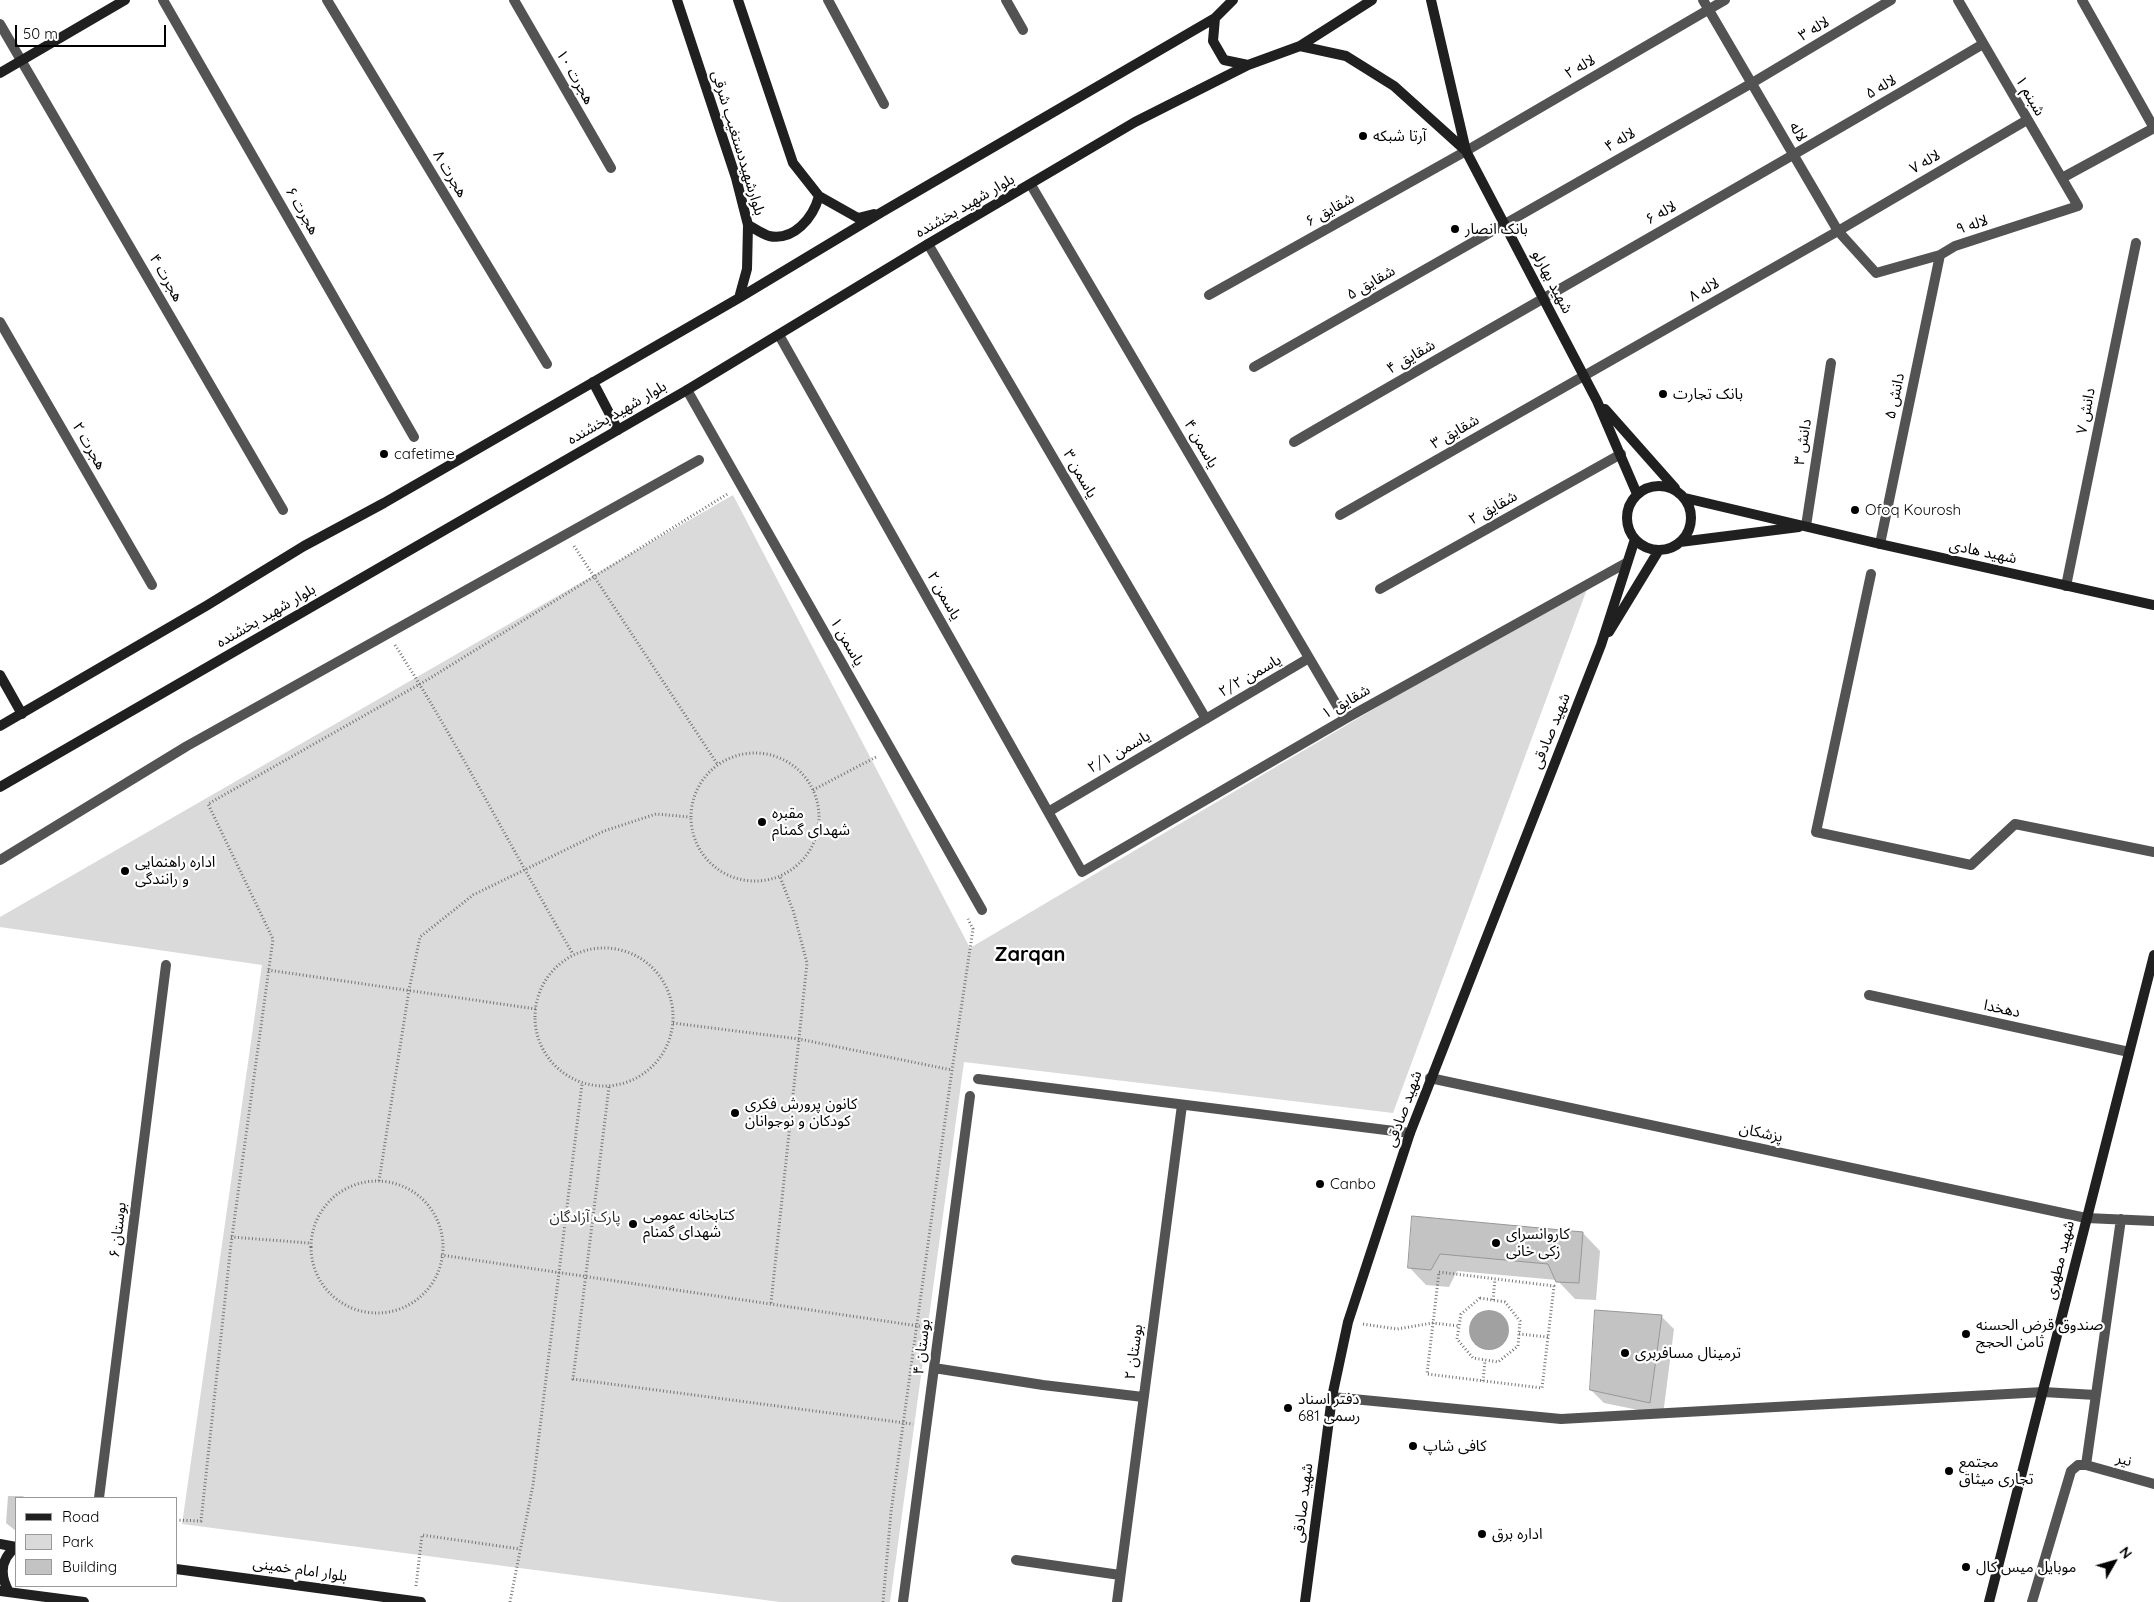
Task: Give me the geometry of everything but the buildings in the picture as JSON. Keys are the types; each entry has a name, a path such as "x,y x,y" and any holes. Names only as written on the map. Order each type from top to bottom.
{"main road":[{"path":"0,73 124,0"},
{"name":"بلوارشهیددستغیب شرقی","path":"677,0 736,178 748,225 747,269 739,298"},
{"path":"738,0 793,163 819,196 858,218 882,212"},
{"path":"0,726 206,606 304,546 384,503 739,298 882,212 1215,18 1233,0"},
{"name":"بلوار شهید بخشنده","path":"0,787 687,390 928,244 1136,122 1248,65 1300,46 1372,0"},
{"path":"1431,0 1466,151"},
{"path":"1215,18 1213,41 1224,60 1248,65"},
{"path":"1300,46 1346,56 1386,81 1434,120 1466,151"},
{"name":"شهید بهارلو","path":"1466,151 1597,401"},
{"path":"748,225 768,236 791,233 810,218 819,196"},
{"path":"593,382 618,430"},
{"path":"1597,401 1637,494"},
{"path":"1597,401 1685,498 1692,516 1687,535 1680,542 1667,549 1660,550 1646,547 1635,539 1627,521 1627,511 1631,502 1637,494 1646,488 1656,485 1676,490"},
{"name":"شهید هادی","path":"1685,498 2154,606"},
{"path":"1680,542 1806,526"},
{"path":"1601,646 1635,539"},
{"path":"1601,646 1660,550"},
{"name":"شهید صادقی","path":"1305,1602 1332,1397 1348,1322 1430,1078 1601,646"},
{"path":"0,675 22,714"},
{"name":"شهید مطهری","path":"1989,1602 2129,1052 2151,982 2154,955"},
{"path":"0,1544 15,1547"},
{"path":"15,1548 3,1559 0,1568 0,1577 5,1592 84,1602"},
{"name":"بلوار امام خمینی","path":"178,1569 418,1602"}],"street":[{"name":"هجرت ۶","path":"163,0 414,437"},
{"name":"هجرت ۸","path":"327,0 546,364"},
{"name":"هجرت ۱۰","path":"514,0 611,168"},
{"path":"828,0 884,104"},
{"path":"1006,0 1023,30"},
{"name":"لاله","path":"1703,0 1838,231 1876,272"},
{"name":"لاله ۲","path":"1466,151 1725,0"},
{"name":"لاله ۳","path":"1752,83 1891,0"},
{"name":"شبنم ۱","path":"1958,0 2078,206"},
{"path":"2062,178 2154,128 2082,0"},
{"name":"هجرت ۴","path":"0,24 283,510"},
{"name":"لاله ۵","path":"1794,156 1983,44"},
{"name":"لاله ۴","path":"1504,224 1752,83"},
{"name":"لاله ۷","path":"1838,231 2027,120"},
{"name":"شقایق ۶","path":"1209,295 1466,151"},
{"name":"لاله ۶","path":"1543,297 1794,156"},
{"name":"یاسمن ۴","path":"1031,185 1345,719"},
{"name":"لاله ۹","path":"1876,272 1940,254 1955,246 2078,206"},
{"name":"شقایق ۵","path":"1254,367 1504,224"},
{"name":"لاله ۸","path":"1585,376 1838,231"},
{"name":"یاسمن ۳","path":"928,244 1206,719"},
{"name":"دانش ۷","path":"2066,586 2136,244"},
{"name":"دانش ۵","path":"1880,544 1940,254"},
{"name":"شقایق ۴","path":"1294,442 1543,297"},
{"name":"هجرت ۲","path":"0,322 152,585"},
{"name":"یاسمن ۲","path":"779,335 1082,872"},
{"name":"دانش ۳","path":"1806,526 1831,363"},
{"name":"شقایق ۳","path":"1340,515 1585,376"},
{"name":"یاسمن ۱","path":"687,390 982,910"},
{"name":"شقایق ۲","path":"1380,589 1621,454"},
{"path":"0,860 187,746 699,460"},
{"name":"شقایق ۱","path":"1082,872 1345,719 1626,563"},
{"path":"1871,574 1816,832 1971,865 2015,824 2154,852"},
{"name":"یاسمن ۲/۲","path":"1206,719 1310,658"},
{"name":"یاسمن ۲/۱","path":"1048,812 1206,719"},
{"name":"بوستان ۶","path":"99,1497 166,965"},
{"name":"دهخدا","path":"1869,995 2129,1052"},
{"path":"978,1078 1410,1133"},
{"name":"پزشکان","path":"1430,1078 2086,1218 2154,1221"},
{"name":"بوستان ۴","path":"903,1602 970,1096"},
{"name":"بوستان ۲","path":"1117,1602 1182,1105"},
{"path":"2032,1602 2071,1470 2078,1465 2086,1465 2121,1219"},
{"path":"934,1368 1143,1398"},
{"path":"1332,1397 1561,1419 2043,1392 2096,1395"},
{"name":"نیر","path":"2086,1465 2154,1484"},
{"path":"1016,1560 1120,1575"}],"path":[{"path":"178,1520 201,1521 232,1237 273,939 208,804 420,684 728,492 733,500"},
{"path":"567,534 718,765"},
{"path":"388,634 420,684 523,869 573,954"},
{"path":"874,747 884,764"},
{"path":"755,752 779,758 800,772 813,790 819,818 815,842 801,863 780,877 755,882 730,877 709,863 695,842 690,817 695,792 709,771 730,757 755,752"},
{"path":"813,790 879,756"},
{"path":"379,1181 409,990 420,937 473,895 604,831 656,814 690,817"},
{"path":"771,1303 807,963 793,910 780,877"},
{"path":"883,1602 891,1512 952,1070 974,928 964,911"},
{"path":"600,947 627,951 650,965 667,987 674,1013 670,1040 657,1064 635,1080 609,1087 582,1084 558,1070 542,1048 534,1022 538,994 551,971 573,954 600,947"},
{"path":"268,970 536,1009"},
{"path":"673,1023 799,1039 952,1070"},
{"path":"510,1602 533,1485 582,1084"},
{"path":"609,1087 573,1379 926,1426"},
{"path":"371,1180 379,1181 403,1185 429,1204 442,1234 441,1266 425,1294 398,1311 366,1313 336,1300 316,1275 310,1244 318,1212 341,1190 371,1180"},
{"path":"232,1237 310,1244"},
{"path":"441,1255 918,1325 939,1331"},
{"path":"1439,1272 1495,1279 1554,1286 1542,1388 1427,1374 1439,1272"},
{"path":"1493,1300 1495,1279"},
{"path":"1480,1298 1493,1300 1505,1302 1520,1321 1518,1346 1498,1362 1473,1358 1457,1339 1461,1314 1480,1298"},
{"path":"1348,1322 1397,1329 1433,1323 1459,1326"},
{"path":"1519,1334 1548,1337"},
{"path":"1483,1381 1486,1360"},
{"path":"418,1602 422,1535 520,1549"}],"green space":[{"name":"پارک آزادگان","path":"733,495 970,948 1590,581 1393,1113 964,1062 890,1602 780,1602 182,1524 262,965 0,927 0,917"}],"shaded area":[{"path":"1493,1310 1500,1313 1506,1319 1509,1330 1508,1338 1500,1347 1493,1350 1485,1350 1478,1347 1470,1338 1469,1326 1472,1319 1481,1311"}],"place":[{"name":"آرتا شبکه","path":"1363,136"},
{"name":"بانک انصار","path":"1455,229"},
{"name":"بانک تجارت","path":"1663,394"},
{"name":"cafetime","path":"384,454"},
{"name":"Ofoq Kourosh","path":"1855,510"},
{"name":"مقبره شهدای گمنام","path":"762,822"},
{"name":"اداره راهنمایی و رانندگی","path":"125,871"},
{"name":"کانون پرورش فکری کودکان و نوجوانان","path":"735,1113"},
{"name":"Canbo","path":"1320,1184"},
{"name":"کتابخانه عمومی شهدای گمنام","path":"633,1224"},
{"name":"کاروانسرای زکی خانی","path":"1496,1243"},
{"name":"صندوق قرض الحسنه ثامن الحجج","path":"1966,1334"},
{"name":"ترمینال مسافربری","path":"1625,1353"},
{"name":"دفتر اسناد رسمی 681","path":"1288,1408"},
{"name":"کافی شاپ","path":"1413,1446"},
{"name":"مجتمع تجاری میثاق","path":"1949,1471"},
{"name":"اداره برق","path":"1482,1534"},
{"name":"موبایل میس کال","path":"1966,1567"}],"district":[{"name":"Zarqan","path":"1030,955"}]}
